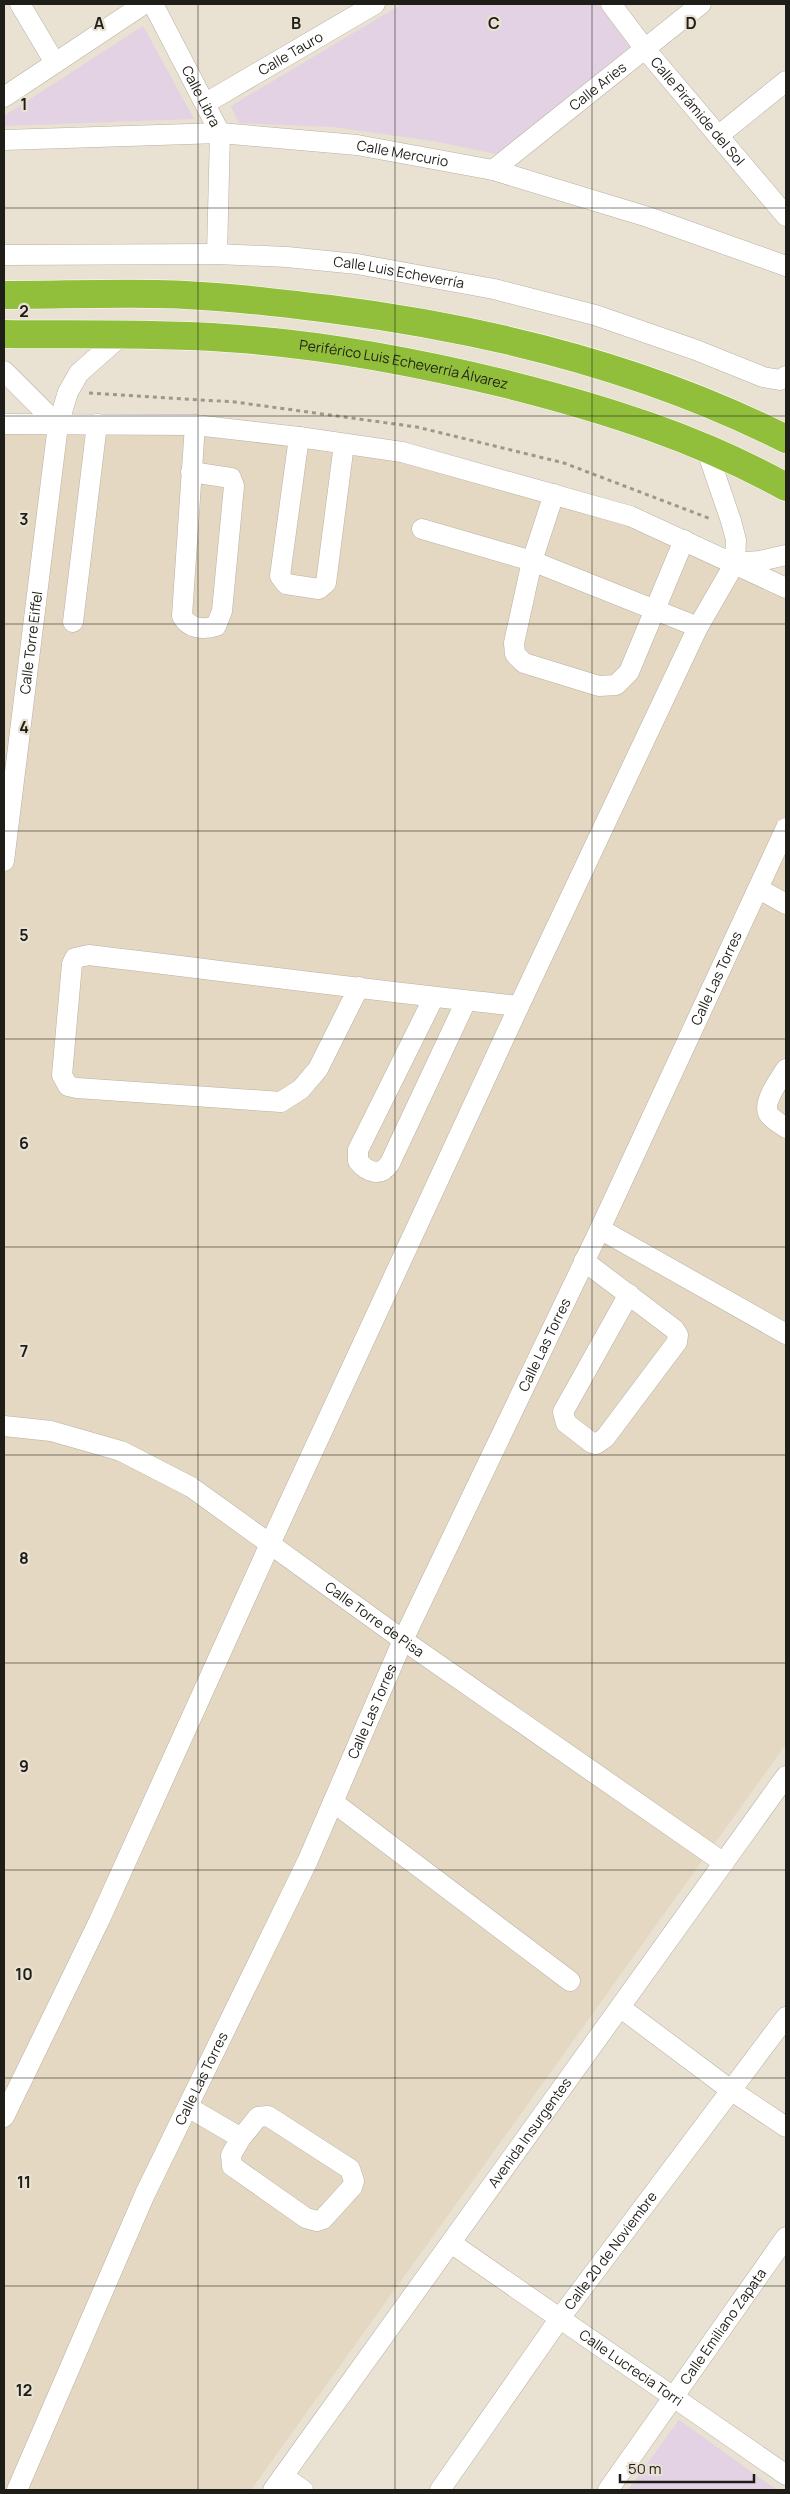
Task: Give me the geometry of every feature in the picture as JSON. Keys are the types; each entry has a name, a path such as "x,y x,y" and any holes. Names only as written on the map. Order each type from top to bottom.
{"highway":[{"path":"4,295 158,294 264,300 411,319 572,356 654,381 751,421 786,439"},
{"name":"Periférico Luis Echeverría Álvarez","path":"4,334 226,338 311,346 442,368 593,406 706,448 786,487"}],"street":[{"path":"20,4 55,63"},
{"path":"4,97 144,4"},
{"name":"Calle Libra","path":"153,4 220,133 217,254"},
{"name":"Calle Tauro","path":"206,103 375,4"},
{"name":"Calle Pirámide del Sol","path":"611,4 645,49 786,216"},
{"name":"Calle Aries","path":"492,170 701,4"},
{"path":"718,136 786,81"},
{"name":"Calle Mercurio","path":"4,140 220,133 357,146 492,170 648,217 786,266"},
{"name":"Calle Luis Echeverría","path":"4,255 217,254 287,256 357,264 494,289 595,316 696,350 763,377 783,378"},
{"name":"Calle Torre Eiffel","path":"4,861 9,767 58,425 68,392 79,373 122,335"},
{"path":"4,371 58,425"},
{"path":"4,424 194,426 298,437 402,452 630,516 786,588"},
{"path":"73,622 97,424"},
{"path":"191,472 225,476 231,478 234,486 222,611 216,626 208,629 193,627 185,622 182,616 191,472 194,426"},
{"path":"298,437 280,576 282,582 286,584 319,589 326,583 344,444"},
{"path":"4,2117 100,1919 270,1544 519,1006 698,627 735,563 736,540 706,448"},
{"path":"554,494 532,562 514,643 515,654 524,663 598,686 616,685 629,672 684,540"},
{"path":"422,529 532,562 698,627"},
{"path":"735,563 760,561 786,555"},
{"name":"Calle Las Torres","path":"17,2490 146,2194 308,1860 403,1640 600,1229 786,828"},
{"path":"759,889 786,904"},
{"path":"359,987 318,1069 302,1089 281,1102 77,1088 68,1086 62,1074 72,964 81,955 89,954 519,1006"},
{"path":"434,997 358,1150 358,1162 364,1168 378,1173 384,1171 390,1163 466,1001"},
{"path":"786,1069 769,1099 767,1108 768,1114 786,1128"},
{"path":"600,1229 786,1334"},
{"path":"584,1261 629,1294 674,1329 678,1335 677,1342 605,1438 596,1444 566,1423 563,1412 629,1294"},
{"name":"Calle Torre de Pisa","path":"4,1426 51,1431 121,1451 190,1487 403,1640 724,1863"},
{"name":"Avenida Insurgentes","path":"278,2483 786,1776"},
{"path":"333,1802 570,1981"},
{"path":"621,2008 732,2091 786,2127"},
{"name":"Calle 20 de Noviembre","path":"440,2490 560,2318 786,2017"},
{"path":"188,2107 241,2138"},
{"path":"268,2116 350,2169 354,2181 352,2187 323,2219 317,2221 306,2218 232,2166 231,2156 241,2138 258,2117 268,2116"},
{"name":"Calle Emiliano Zapata","path":"608,2490 786,2238"},
{"name":"Calle Lucrecia Torri","path":"451,2243 786,2475"},
{"path":"278,2483 303,2490"}],"shaded area":[{"path":"402,4 598,4 630,47 496,154 433,141 334,127 239,123 231,106"},
{"path":"143,26 194,119 4,126 4,116"},
{"path":"232,426 494,471 786,584 786,1744 251,2490 4,2490 4,427"},
{"path":"679,2420 777,2490 628,2490"}]}
